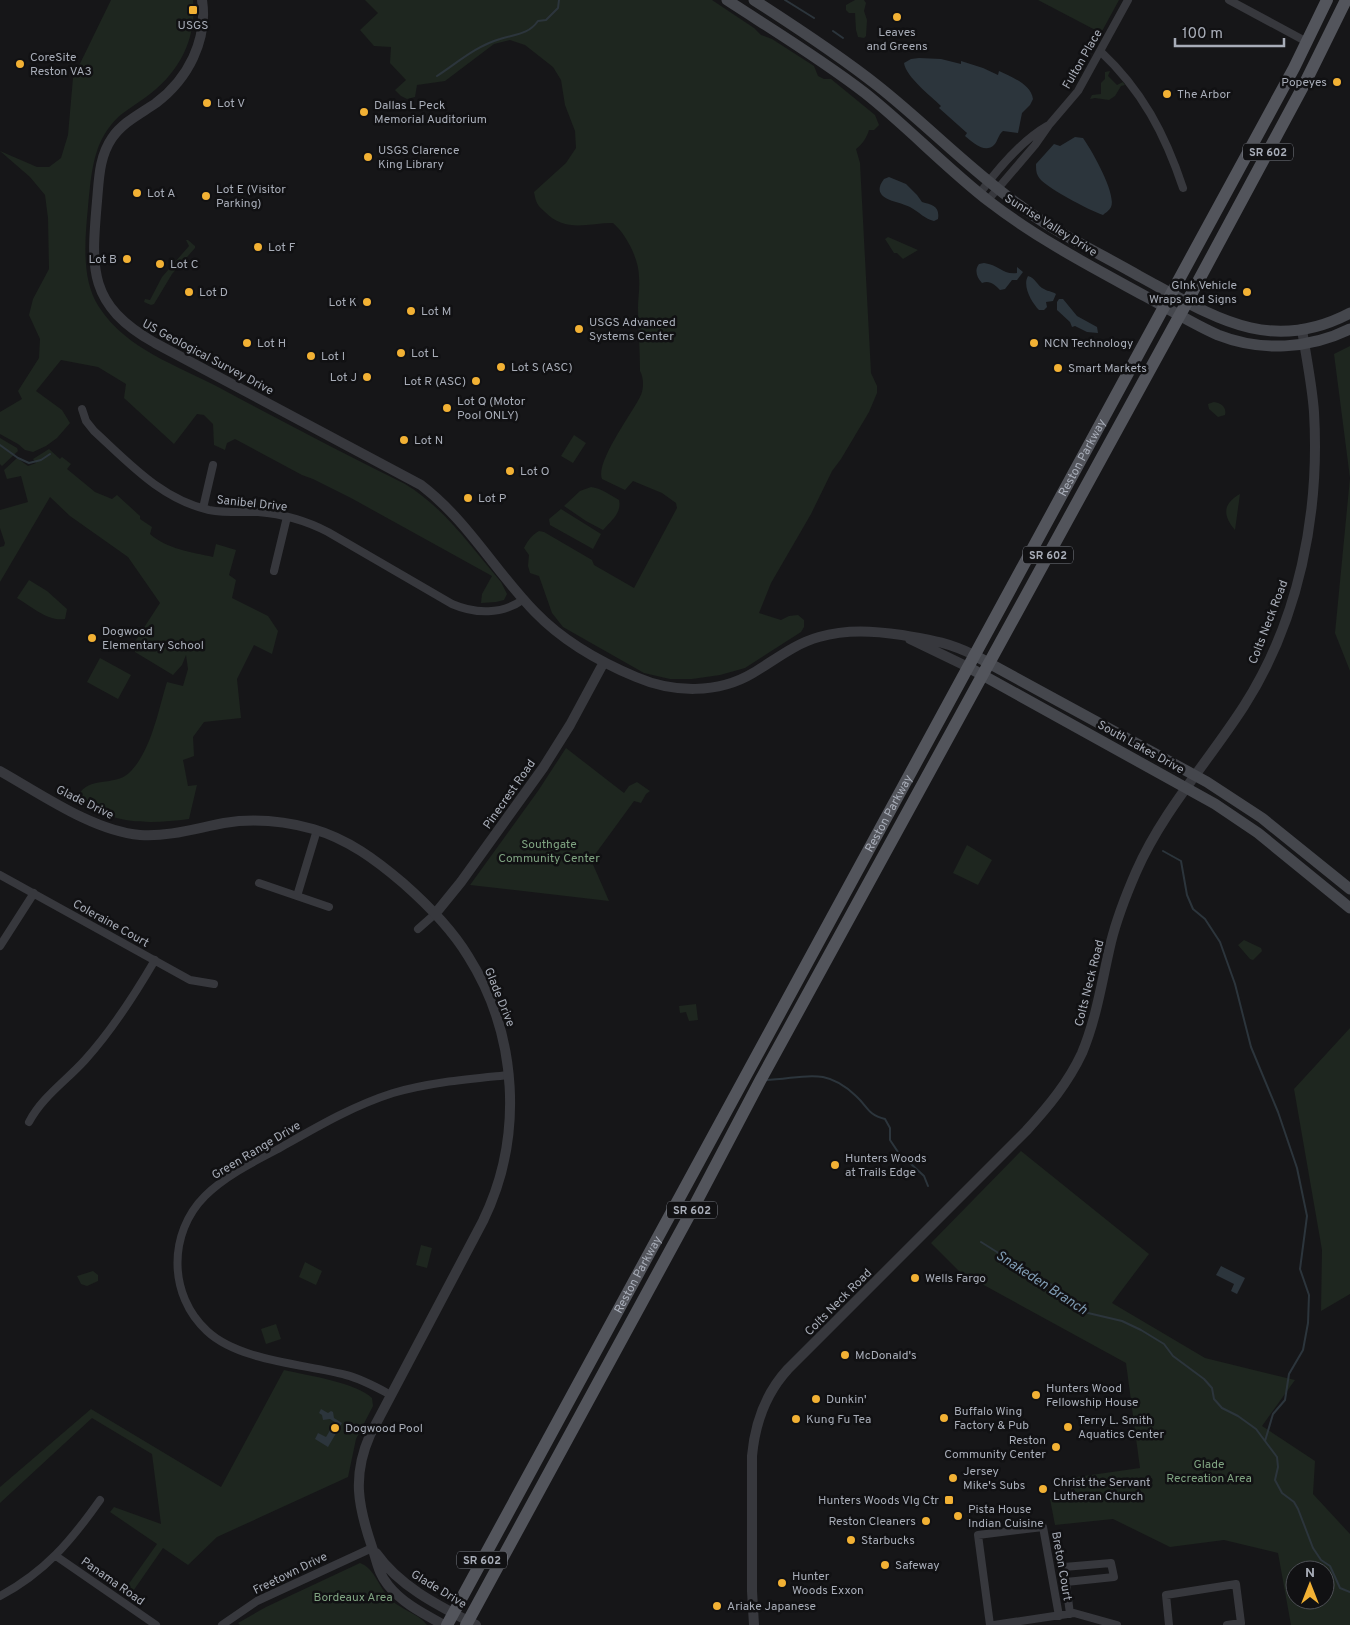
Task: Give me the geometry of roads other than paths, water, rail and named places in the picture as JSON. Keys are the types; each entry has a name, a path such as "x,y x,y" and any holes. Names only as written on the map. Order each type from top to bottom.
{"main road":[{"name":"Sunrise Valley Drive","path":"727,0 857,87 901,123 984,197 1053,245 1180,315 1218,335 1237,341 1268,346 1304,344 1324,340 1350,329"},
{"name":"Sunrise Valley Drive","path":"754,0 876,84 988,182 1021,207 1051,227 1187,302 1226,322 1272,331 1302,329 1330,322 1350,313"},
{"name":"Reston Parkway","path":"445,1625 454,1613 1164,306 1307,42 1327,0"},
{"name":"Reston Parkway","path":"470,1624 770,1063 1180,315 1306,81 1346,0"},
{"name":"South Lakes Drive","path":"974,655 1195,775 1262,818 1350,889"},
{"name":"South Lakes Drive","path":"968,667 1187,787 1238,819 1350,908"}],"street":[{"name":"US Geological Survey Drive","path":"202,0 202,34 196,53 182,75 161,99 122,127 113,137 102,158 93,254 98,280 106,300 120,319 138,334 422,485 450,510 524,599"},
{"name":"Fulton Place","path":"984,197 988,182 1032,136 1048,124 1070,102 1078,91 1128,0"},
{"path":"1229,0 1307,42"},
{"path":"1100,51 1131,83 1148,108 1162,133 1183,188"},
{"name":"Fulton Place","path":"984,197 998,189 1035,145 1048,124"},
{"name":"Colts Neck Road","path":"754,1625 752,1590 752,1456 758,1420 769,1394 788,1369 1026,1131 1062,1088 1077,1062 1089,1034 1099,1000 1112,940 1132,881 1151,842 1195,775 1232,725 1259,680 1284,623 1302,564 1312,511 1315,446 1313,401 1302,329"},
{"name":"Sanibel Drive","path":"82,409 88,425 149,481 172,496 202,508 223,512 265,513 303,521 328,532 452,604 466,609 478,612 497,611 513,606 524,599"},
{"path":"202,508 213,465"},
{"path":"274,572 287,517"},
{"name":"South Lakes Drive","path":"524,599 557,632 604,662 637,678 655,684 679,688 720,686 741,679 795,647 819,637 837,633 866,631 902,635 938,641 974,655"},
{"name":"South Lakes Drive","path":"902,635 968,667"},
{"name":"Pinecrest Road","path":"418,928 436,914 461,882 543,768 570,725 604,662"},
{"name":"Glade Drive","path":"0,771 84,818 121,832 140,835 161,835 231,822 257,820 287,822 317,830 342,840 367,854 436,914 464,950 485,988 500,1027 509,1075 508,1138 503,1163 494,1195 472,1243 368,1441 360,1470 358,1487 365,1530 378,1569 390,1587 411,1606 445,1625"},
{"path":"296,896 317,830"},
{"name":"Coleraine Court","path":"0,875 190,980 214,984"},
{"path":"259,883 329,908"},
{"path":"0,946 34,893"},
{"path":"29,1122 40,1104 83,1063 112,1029 136,994 155,960"},
{"name":"Green Range Drive","path":"391,1395 348,1376 247,1354 226,1346 215,1338 197,1321 187,1304 180,1286 178,1252 184,1227 195,1207 221,1182 258,1159 344,1112 385,1096 424,1085 509,1075"},
{"path":"0,1596 36,1573 56,1556 74,1537 100,1500"},
{"name":"Breton Court","path":"1059,1616 1044,1526 978,1535 984,1591 992,1625 1059,1616 1074,1613 1117,1625"},
{"name":"Glade Drive","path":"372,1548 385,1566 402,1581 424,1597 470,1624"},
{"name":"Freetown Drive","path":"222,1625 258,1601 372,1548"},
{"name":"Panama Road","path":"56,1556 156,1625"},
{"name":"Breton Court","path":"1066,1582 1114,1577 1111,1562 1064,1567 1070,1614"},
{"path":"1169,1625 1166,1595 1236,1584 1241,1623 1227,1625"}],"waterway":[{"path":"437,76 483,46 526,32 538,21 546,20 558,8 559,0"},
{"path":"785,0 814,18"},
{"path":"833,31 843,38"},
{"path":"0,445 18,458 29,463 41,460 50,454"},
{"path":"1163,851 1181,861 1187,895 1193,909 1205,919 1220,942 1235,984 1251,1047 1278,1112 1297,1168 1307,1216 1300,1269 1309,1295 1308,1323 1303,1350 1289,1374 1285,1400 1273,1414 1265,1441"},
{"name":"Snakeden Branch","path":"765,1080 813,1076 834,1080 844,1086 871,1113 885,1119 890,1128 890,1140 898,1152 924,1176 928,1186"},
{"name":"Snakeden Branch","path":"981,1242 1008,1259 1019,1269 1040,1277 1088,1313 1122,1321 1164,1344 1173,1356 1204,1379 1212,1388 1214,1399 1222,1408 1238,1416 1256,1429 1277,1457 1278,1467 1275,1480 1282,1493 1294,1502 1313,1548 1321,1560 1330,1566 1340,1588 1350,1592"}],"place":[{"name":"USGS","path":"193,10"},
{"name":"Leaves and Greens","path":"897,17"},
{"name":"CoreSite Reston VA3","path":"20,64"},
{"name":"Popeyes","path":"1337,82"},
{"name":"The Arbor","path":"1167,94"},
{"name":"Lot V","path":"207,103"},
{"name":"Dallas L Peck Memorial Auditorium","path":"364,112"},
{"name":"USGS Clarence King Library","path":"368,157"},
{"name":"Lot A","path":"137,193"},
{"name":"Lot E (Visitor Parking)","path":"206,196"},
{"name":"Lot F","path":"258,247"},
{"name":"Lot B","path":"127,259"},
{"name":"Lot C","path":"160,264"},
{"name":"Lot D","path":"189,292"},
{"name":"GInk Vehicle Wraps and Signs","path":"1247,292"},
{"name":"Lot K","path":"367,302"},
{"name":"Lot M","path":"411,311"},
{"name":"USGS Advanced Systems Center","path":"579,329"},
{"name":"Lot H","path":"247,343"},
{"name":"NCN Technology","path":"1034,343"},
{"name":"Lot L","path":"401,353"},
{"name":"Lot I","path":"311,356"},
{"name":"Lot S (ASC)","path":"501,367"},
{"name":"Smart Markets","path":"1058,368"},
{"name":"Lot J","path":"367,377"},
{"name":"Lot R (ASC)","path":"476,381"},
{"name":"Lot Q (Motor Pool ONLY)","path":"447,408"},
{"name":"Lot N","path":"404,440"},
{"name":"Lot O","path":"510,471"},
{"name":"Lot P","path":"468,498"},
{"name":"Dogwood Elementary School","path":"92,638"},
{"name":"Hunters Woods at Trails Edge","path":"835,1165"},
{"name":"Wells Fargo","path":"915,1278"},
{"name":"McDonald's","path":"845,1355"},
{"name":"Hunters Wood Fellowship House","path":"1036,1395"},
{"name":"Dunkin'","path":"816,1399"},
{"name":"Buffalo Wing Factory & Pub","path":"944,1418"},
{"name":"Kung Fu Tea","path":"796,1419"},
{"name":"Terry L. Smith Aquatics Center","path":"1068,1427"},
{"name":"Dogwood Pool","path":"335,1428"},
{"name":"Reston Community Center","path":"1056,1447"},
{"name":"Jersey Mike's Subs","path":"953,1478"},
{"name":"Christ the Servant Lutheran Church","path":"1043,1489"},
{"name":"Hunters Woods Vlg Ctr","path":"949,1500"},
{"name":"Pista House Indian Cuisine","path":"958,1516"},
{"name":"Reston Cleaners","path":"926,1521"},
{"name":"Starbucks","path":"851,1540"},
{"name":"Safeway","path":"885,1565"},
{"name":"Hunter Woods Exxon","path":"782,1583"},
{"name":"Ariake Japanese","path":"717,1606"}],"park label":[{"name":"Southgate Community Center","path":"549,851"},
{"name":"Glade Recreation Area","path":"1209,1471"},
{"name":"Bordeaux Area","path":"353,1597"}]}
